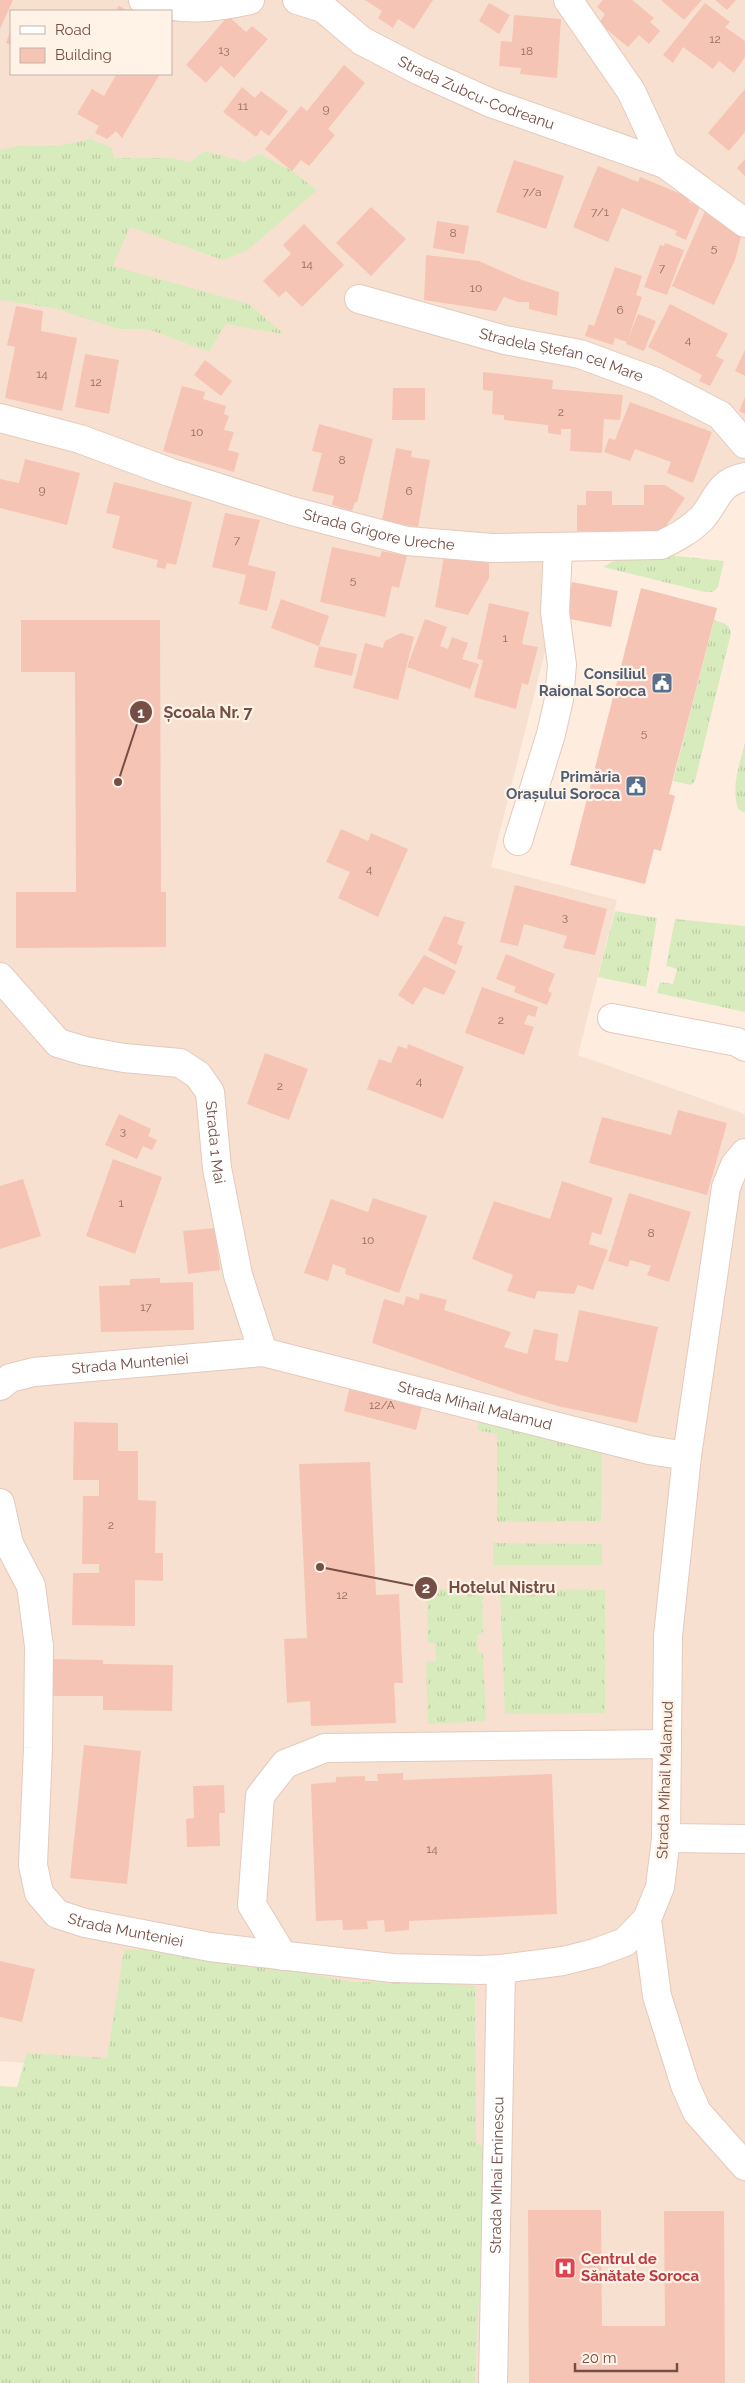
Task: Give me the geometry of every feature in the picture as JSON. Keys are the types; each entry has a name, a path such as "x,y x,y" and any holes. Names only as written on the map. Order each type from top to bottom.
{"street":[{"path":"143,0 169,7 214,8 250,0"},
{"name":"Strada Zubcu-Codreanu","path":"297,0 323,8 362,41 420,71 491,103 665,164 745,223"},
{"name":"Strada Zubcu-Codreanu","path":"568,0 631,91 665,164"},
{"name":"Stradela Ștefan cel Mare","path":"359,299 505,340 580,354 656,382 720,415 745,444"},
{"name":"Strada Grigore Ureche","path":"0,418 80,439 169,472 292,511 407,541 492,548 661,545 684,534 702,518 726,484 745,477"},
{"path":"518,841 551,734 559,699 562,665 555,612 558,548"},
{"name":"Strada 1 Mai","path":"0,977 58,1043 85,1052 114,1057 180,1064 198,1075 210,1092 217,1168 238,1275 263,1352"},
{"path":"612,1018 737,1042 745,1047"},
{"name":"Strada Mihail Malamud","path":"744,1154 735,1164 726,1187 687,1456 668,1636 666,1838 660,1887 647,1919 657,1996 685,2085 697,2112 713,2133 745,2166"},
{"name":"Strada Munteniei","path":"0,1386 10,1378 34,1372 263,1352"},
{"name":"Strada Mihail Malamud","path":"263,1352 649,1450 687,1456"},
{"name":"Strada Munteniei","path":"0,1503 9,1544 31,1586 40,1646 33,1865 40,1893 57,1914 85,1923 210,1947 392,1968 501,1969 563,1961 595,1953 624,1942 647,1919"},
{"path":"283,1956 252,1905 260,1796 285,1764 325,1748 667,1744"},
{"path":"666,1838 745,1839"},
{"name":"Strada Mihai Eminescu","path":"493,2383 501,1969"}],"shaded area":[{"path":"0,0 745,0 745,492 567,564 491,867 617,900 578,1055 745,1114 745,2383 242,2383 158,2074 0,2061"}],"green space":[{"path":"91,139 112,148 114,158 171,158 190,162 204,151 245,162 259,154 292,171 317,190 248,250 223,260 130,227 113,266 249,304 284,334 225,324 209,352 148,329 119,329 54,308 0,300 0,150 18,146 56,146"},
{"path":"667,555 724,561 718,587 713,592 705,592 603,567 621,557"},
{"path":"714,620 727,625 731,633 695,781 691,785 673,781"},
{"path":"745,743 745,813 738,809 735,792"},
{"path":"615,911 657,918 646,987 598,977"},
{"path":"675,919 745,926 745,1012 657,993 660,982 673,984 677,969 666,966"},
{"path":"479,1420 602,1447 601,1521 497,1522 497,1434 477,1430"},
{"path":"493,1543 602,1544 602,1565 493,1565"},
{"path":"482,1588 483,1632 477,1636 478,1653 483,1653 486,1721 428,1724 426,1662 436,1661 435,1643 428,1643 427,1594 432,1589"},
{"path":"500,1589 605,1590 605,1713 505,1714"},
{"path":"172,1949 354,1982 444,1983 475,1986 476,2144 486,2146 475,2383 0,2383 0,2086 17,2087 27,2053 107,2058 124,1950"}],"building":[{"path":"0,0 13,0 0,29"},
{"path":"365,0 433,0 414,29 398,19 393,28 378,18 382,11"},
{"path":"603,0 632,0 654,18 650,22 660,31 649,44 639,35 628,47 599,23 605,14 597,7"},
{"path":"661,0 702,0 684,20"},
{"path":"715,0 736,0 727,10"},
{"path":"489,3 510,15 499,34 479,21"},
{"path":"705,3 730,22 725,27 745,41 745,57 734,73 719,61 713,69 683,47 673,63 663,55"},
{"path":"119,6 126,10 116,10"},
{"path":"514,15 561,19 557,78 520,74 521,68 499,66 501,41 512,42"},
{"path":"228,16 246,32 252,26 268,39 234,78 221,66 206,83 186,65"},
{"path":"10,33 10,45 6,43"},
{"path":"344,65 365,83 328,129 335,135 309,166 301,160 292,171 265,149 301,106 307,111"},
{"path":"116,75 159,75 122,138 116,131 107,139 95,133 99,126 77,114 92,89 104,96"},
{"path":"242,87 255,98 261,91 288,111 269,136 261,130 256,137 223,112"},
{"path":"745,89 745,132 729,151 708,133"},
{"path":"745,159 745,176 737,168"},
{"path":"514,160 564,176 546,229 496,212"},
{"path":"598,166 638,182 640,177 691,198 689,202 700,206 686,240 675,235 677,231 622,208 608,242 573,227"},
{"path":"371,207 406,239 371,276 336,243"},
{"path":"705,211 742,233 735,260 714,305 672,286"},
{"path":"437,221 469,226 464,254 433,248"},
{"path":"304,224 344,265 302,307 286,291 279,297 263,281 291,254 283,245"},
{"path":"665,243 684,250 667,295 644,287 660,245 664,246"},
{"path":"426,255 479,261 522,280 559,292 557,316 529,309 529,302 518,302 504,297 496,311 424,300"},
{"path":"615,267 642,276 636,295 642,297 627,342 615,338 613,345 585,336 589,324 594,326"},
{"path":"670,304 728,334 716,356 724,360 710,386 699,381 702,375 648,347"},
{"path":"16,306 43,311 41,331 77,338 62,411 5,398 15,347 7,345"},
{"path":"638,314 656,321 644,351 626,344"},
{"path":"745,350 745,376 735,371"},
{"path":"85,354 119,360 109,414 75,407"},
{"path":"205,360 232,381 221,396 194,375"},
{"path":"483,372 553,380 552,389 623,395 620,420 604,419 602,453 570,451 571,429 561,429 561,435 548,433 548,425 504,420 504,415 492,414 493,391 483,390"},
{"path":"182,386 205,392 203,399 226,406 224,414 229,416 224,430 234,432 228,450 239,453 234,472 163,451"},
{"path":"393,388 425,388 425,420 392,420"},
{"path":"745,397 745,414 739,411"},
{"path":"630,402 712,432 693,483 667,473 671,462 635,449 630,461 604,452 609,438 615,440"},
{"path":"319,424 373,439 357,503 355,502 352,511 332,505 334,496 312,491 322,453 312,451"},
{"path":"396,448 412,451 411,457 430,460 418,527 382,521"},
{"path":"25,459 80,473 67,525 0,508 0,479 19,483"},
{"path":"114,482 192,502 176,565 167,563 165,569 156,567 158,560 112,548 120,516 106,513"},
{"path":"644,485 665,485 685,498 663,531 577,531 577,505 586,505 586,491 612,491 612,505 644,505"},
{"path":"225,513 260,520 248,565 276,572 267,611 239,604 246,575 212,567"},
{"path":"332,547 380,557 382,551 407,556 399,588 392,586 385,617 320,602"},
{"path":"444,557 489,563 489,578 468,615 435,607"},
{"path":"572,582 618,591 611,627 565,618"},
{"path":"641,588 717,608 669,794 675,796 661,851 654,849 645,884 570,865"},
{"path":"281,599 329,616 319,646 271,628"},
{"path":"489,603 529,612 522,644 538,647 528,685 522,683 516,709 474,697 483,660 477,659"},
{"path":"425,619 447,627 440,646 448,649 452,637 468,643 462,659 479,664 470,689 407,667"},
{"path":"21,620 160,620 161,892 166,892 166,947 16,948 16,892 76,892 75,672 21,672"},
{"path":"401,633 414,637 398,700 353,688 365,643 383,648 385,641"},
{"path":"319,646 357,654 352,676 314,667"},
{"path":"341,829 368,841 371,833 408,849 378,917 338,898 350,872 326,862"},
{"path":"515,885 607,909 595,955 563,948 567,936 524,924 518,946 500,942"},
{"path":"444,916 465,922 457,944 463,946 456,965 428,950"},
{"path":"506,954 555,974 548,991 552,993 547,1005 514,992 516,987 496,979"},
{"path":"424,955 456,971 444,995 424,987 413,1005 398,995"},
{"path":"482,987 538,1007 535,1017 528,1015 524,1024 534,1027 524,1055 465,1033"},
{"path":"408,1044 464,1067 443,1119 367,1089 379,1059 391,1063 398,1046 407,1049"},
{"path":"265,1053 308,1069 289,1120 247,1104"},
{"path":"678,1110 727,1123 707,1195 589,1163 602,1117 671,1135"},
{"path":"119,1114 151,1129 148,1136 157,1140 152,1150 143,1146 137,1159 105,1145"},
{"path":"113,1159 162,1177 135,1254 86,1236"},
{"path":"23,1179 41,1236 0,1249 0,1186"},
{"path":"562,1181 613,1198 601,1235 592,1232 589,1244 608,1250 593,1290 578,1285 574,1294 537,1291 535,1299 507,1291 513,1275 472,1259 494,1201 550,1219"},
{"path":"629,1193 691,1212 669,1282 647,1275 651,1266 630,1260 628,1267 608,1261"},
{"path":"373,1198 427,1216 399,1293 345,1274 346,1269 333,1264 328,1281 304,1273 331,1199 368,1212"},
{"path":"215,1228 220,1270 188,1274 183,1231"},
{"path":"160,1278 160,1283 193,1282 194,1330 101,1332 99,1286 130,1285 130,1279"},
{"path":"420,1293 447,1300 444,1310 511,1332 504,1347 527,1354 534,1329 558,1334 555,1360 568,1362 579,1310 658,1327 637,1423 558,1406 518,1394 372,1343 384,1299 404,1305 406,1296 419,1300"},
{"path":"351,1382 424,1400 416,1430 344,1411"},
{"path":"74,1422 118,1423 118,1451 138,1451 138,1500 156,1501 155,1553 163,1553 163,1581 135,1580 135,1626 72,1625 73,1573 99,1573 99,1564 82,1564 83,1496 99,1496 99,1480 73,1480"},
{"path":"370,1462 376,1595 399,1594 403,1683 394,1683 396,1723 311,1726 310,1701 287,1703 284,1639 307,1638 299,1464"},
{"path":"52,1659 103,1660 103,1664 173,1665 172,1711 103,1710 103,1696 51,1696"},
{"path":"84,1745 141,1751 127,1884 70,1878"},
{"path":"403,1773 403,1780 552,1774 557,1914 409,1921 409,1930 385,1932 384,1920 367,1921 368,1929 343,1930 342,1920 316,1921 311,1784 336,1782 336,1777 365,1776 365,1781 378,1781 377,1774"},
{"path":"224,1785 225,1813 219,1813 220,1846 187,1847 186,1819 194,1818 193,1786"},
{"path":"0,1961 35,1969 22,2022 0,2017"},
{"name":"Centrul de Sănătate Soroca","path":"528,2210 601,2210 602,2326 665,2326 664,2211 724,2211 725,2383 529,2383"}],"place":[{"name":"Consiliul Raional Soroca","path":"662,683"},
{"name":"Școala Nr. 7","path":"118,782"},
{"name":"Primăria Orașului Soroca","path":"636,786"},
{"name":"Hotelul Nistru","path":"320,1567"},
{"name":"Centrul de Sănătate Soroca","path":"565,2268"}]}
